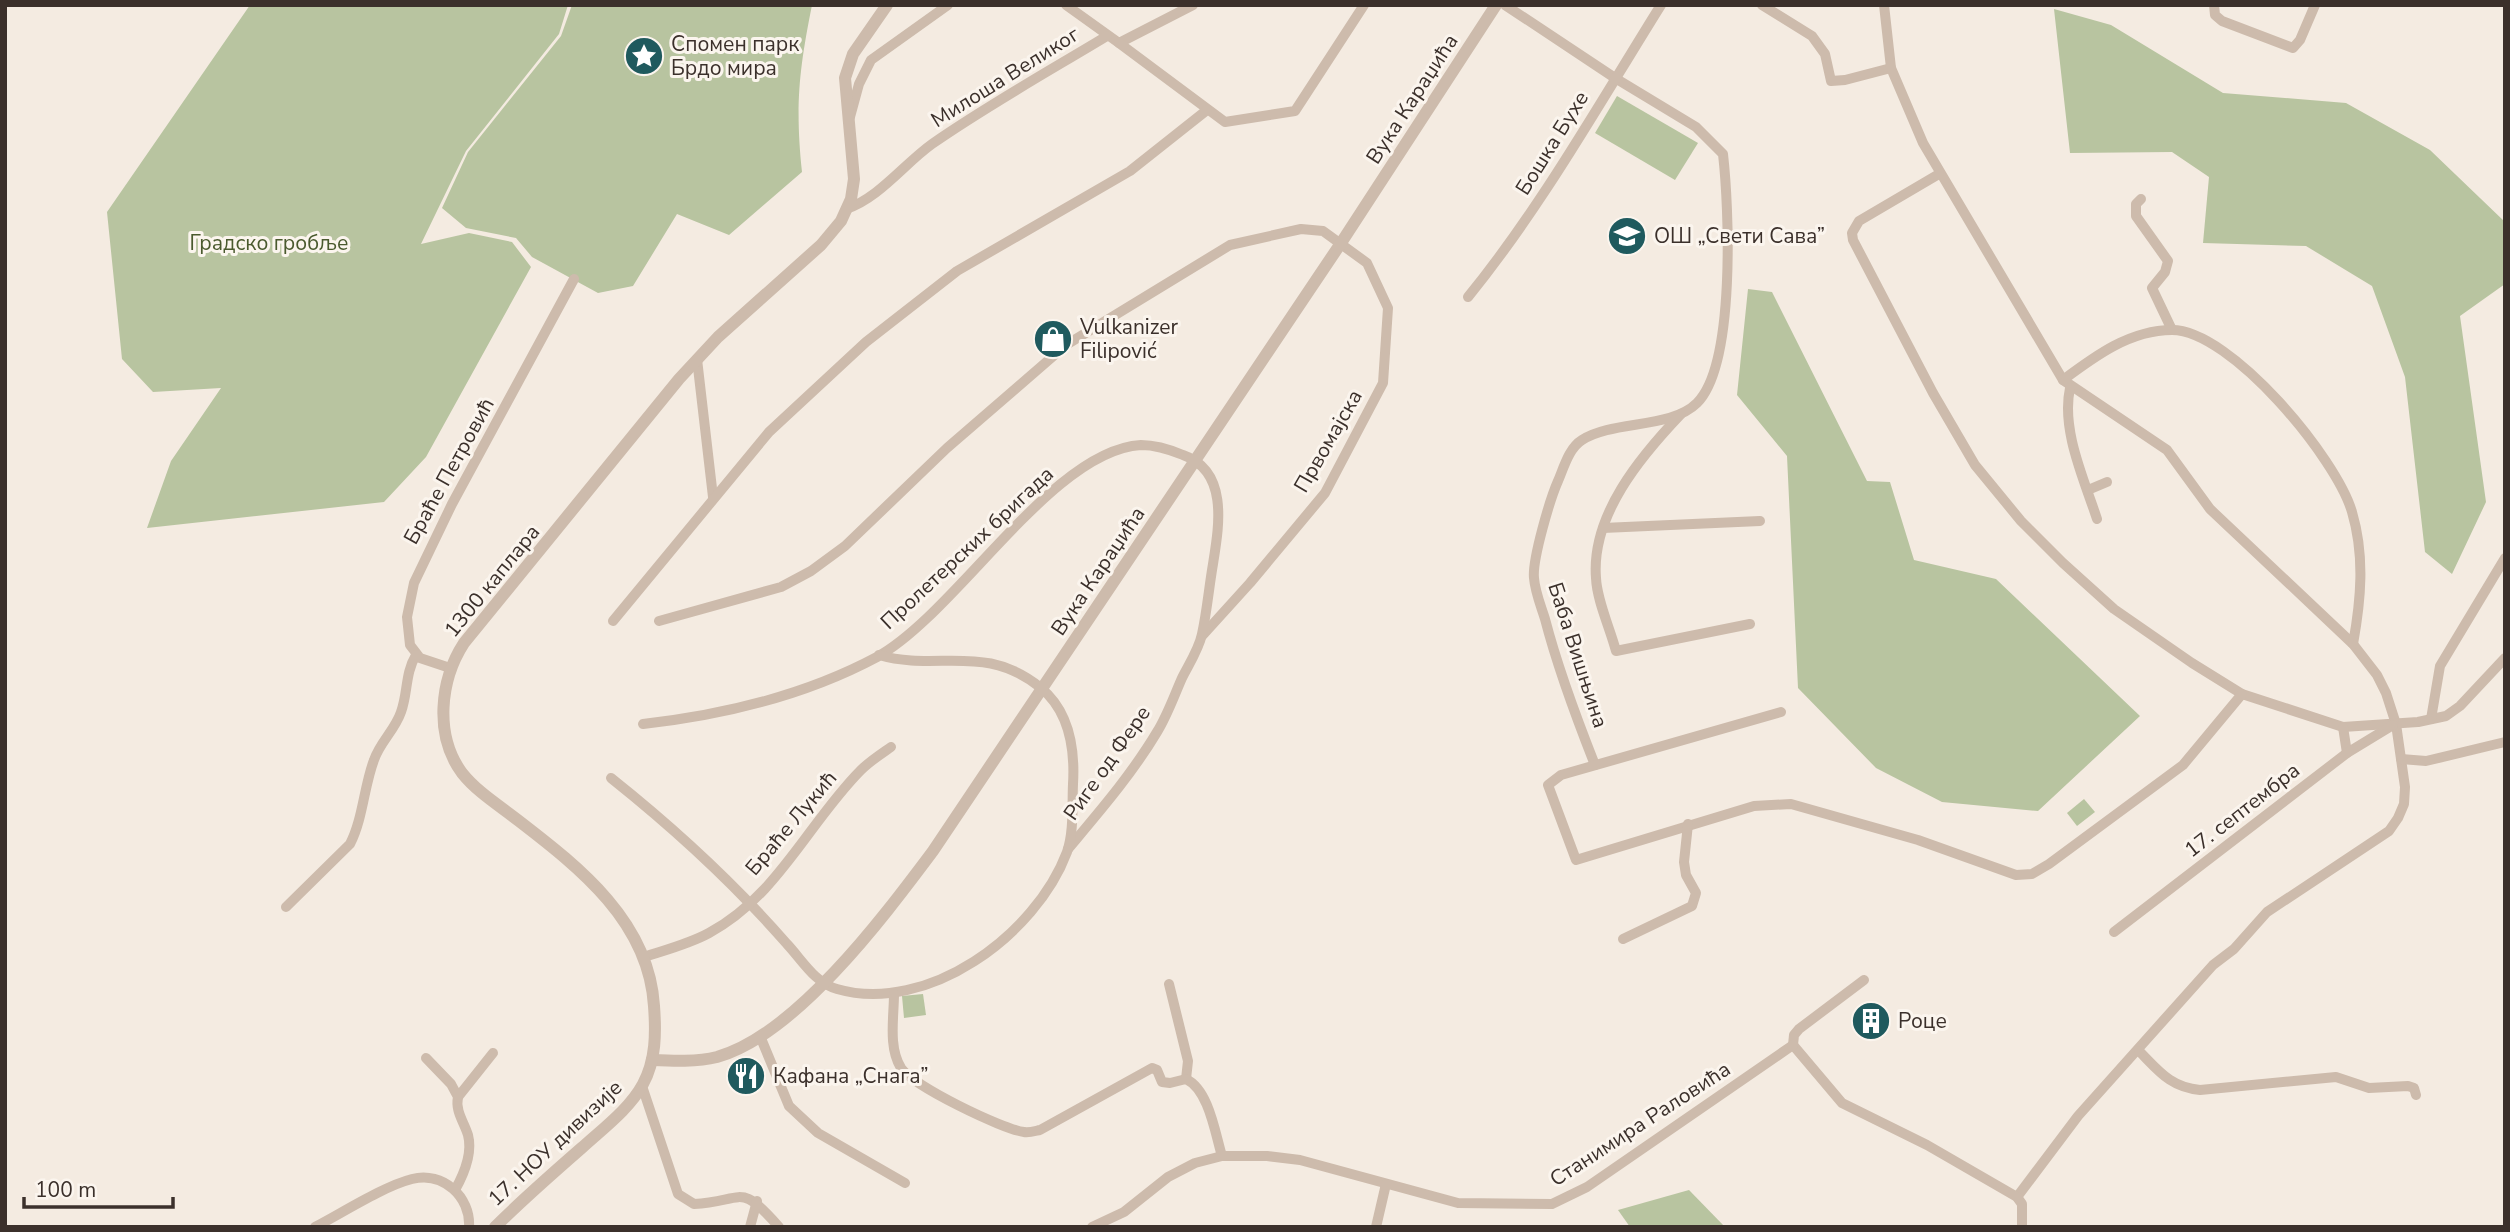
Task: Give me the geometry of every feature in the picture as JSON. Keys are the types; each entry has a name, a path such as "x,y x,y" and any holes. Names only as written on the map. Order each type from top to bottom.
{"street":[{"path":"846,209 854,179 844,97 846,71 859,44 887,5"},
{"path":"848,123 859,84 871,60 948,5"},
{"path":"1066,5 1107,36"},
{"path":"1119,43 1193,5"},
{"name":"Милоша Великог","path":"846,209 863,202 905,165 950,132 1107,36 1225,122 1295,111 1364,5"},
{"name":"Вука Караџића","path":"652,1059 715,1057 760,1036 783,1020 821,983 882,917 933,851 1342,243 1496,5"},
{"path":"1505,5 1615,78 1696,127 1723,154 1728,242 1716,370 1697,404 1681,414 1650,447 1620,492 1603,528 1596,578 1616,651 1750,624"},
{"name":"Бошка Бухе","path":"1468,297 1510,246 1661,5"},
{"path":"1762,5 1812,36 1825,54 1831,80 1845,80 1891,68"},
{"path":"1884,5 1891,68 1939,174 2066,384 2150,436 2167,450 2210,509 2353,644 2377,675 2396,724 2402,759 2404,804 2389,831 2267,912 2234,949 2213,965 2139,1051 2078,1116 2017,1197"},
{"path":"2214,5 2215,15 2222,21 2293,48 2300,40 2315,5"},
{"path":"613,621 769,432 866,342 957,271 1130,171 1207,110"},
{"path":"1939,174 1859,221 1852,233 1947,417 1975,465 2021,522 2114,609 2242,694 2343,727 2396,724 2446,716 2505,658"},
{"path":"2141,199 2136,205 2136,216 2168,261 2165,272 2152,288 2172,330"},
{"name":"1300 каплара","path":"642,1086 652,1059 654,999 643,957 617,911 594,883 463,773 452,754 445,724 444,695 450,668 471,634 697,359 813,254 835,229 846,209"},
{"name":"Првомајска","path":"659,621 781,587 811,571 845,546 947,447 1066,345 1230,245 1301,229 1323,231 1367,263 1388,308 1383,383 1325,492 1202,636"},
{"name":"Браће Петровић","path":"416,655 408,641 407,617 422,562 574,279"},
{"path":"2066,384 2125,339 2172,330 2192,334 2235,359 2298,422 2346,492 2353,515 2362,573 2353,644"},
{"path":"697,359 713,497"},
{"path":"2066,384 2070,425 2097,519"},
{"name":"Баба Вишњина","path":"1595,765 1559,672 1533,576 1551,497 1578,443 1596,434 1681,414"},
{"name":"Пролетерских бригада","path":"643,724 680,720 766,701 822,682 879,656 937,608 1056,486 1107,455 1141,445 1170,450 1196,459"},
{"name":"Риге од Фере","path":"1068,849 1157,732 1202,636 1220,518 1217,495 1209,473 1196,459"},
{"path":"2088,490 2107,482"},
{"path":"1603,528 1759,521"},
{"path":"2431,719 2440,666 2505,558"},
{"path":"286,907 350,844 377,752 402,712 408,671 416,655 450,668"},
{"path":"611,778 677,830 750,901 821,983 872,995 894,994 948,977 1009,938 1058,873 1068,849 1073,746 1061,713 1042,689 1005,667 972,659 894,660 879,656"},
{"path":"1781,712 1561,775 1548,785 1576,860 1754,806 1791,804 1937,847 2016,875 2032,874 2100,828 2183,765 2242,694"},
{"name":"17. септембра","path":"2114,932 2347,753 2396,724"},
{"path":"2343,727 2347,753"},
{"path":"2402,759 2426,761 2505,742"},
{"name":"Браће Лукић","path":"643,957 709,933 750,901 782,870 831,804 863,768 891,747"},
{"path":"1623,939 1692,906 1696,893 1686,875 1684,862 1688,824"},
{"name":"Станимира Раловића","path":"1092,1227 1124,1212 1168,1177 1195,1163 1222,1156 1267,1156 1300,1160 1458,1203 1552,1205 1587,1187 1793,1045 1794,1035 1799,1028 1864,980"},
{"path":"1169,984 1188,1061 1186,1079"},
{"path":"894,994 893,1047 908,1075 974,1112 1025,1133 1040,1130 1152,1068 1157,1070 1162,1082 1186,1079"},
{"path":"760,1036 789,1106 818,1133 905,1183"},
{"path":"1793,1045 1842,1103 1927,1145 2017,1197 2022,1204 2022,1227"},
{"path":"2139,1051 2159,1074 2182,1089 2200,1090 2336,1077 2369,1088 2408,1086 2414,1088 2416,1095"},
{"path":"458,1097 493,1053"},
{"name":"17. НОУ дивизије","path":"426,1058 458,1097 456,1106 469,1138 466,1168 456,1190 467,1206 469,1227"},
{"path":"1186,1079 1200,1091 1222,1156"},
{"path":"642,1086 678,1194 694,1204 743,1195 757,1201 779,1227"},
{"name":"17. НОУ дивизије","path":"495,1227 617,1115 642,1086"},
{"path":"315,1227 414,1179 432,1181 456,1190"},
{"path":"1376,1227 1386,1184"},
{"path":"750,1227 757,1201"}],"green space":[{"name":"Градско гробље","path":"250,5 568,5 559,34 466,151 421,244 469,233 512,242 531,267 426,457 384,502 147,528 171,461 221,388 153,392 122,359 107,212"},
{"name":"Спомен парк Брдо мира","path":"572,5 812,5 800,88 802,172 729,235 677,214 633,286 598,293 532,257 516,238 466,228 442,208 468,152 561,36"},
{"path":"2054,9 2111,25 2223,93 2346,103 2430,150 2505,222 2505,284 2460,316 2486,502 2452,574 2425,552 2405,377 2372,286 2306,246 2203,243 2209,177 2172,152 2070,153"},
{"path":"1617,96 1698,143 1675,180 1595,133"},
{"path":"1748,289 1772,292 1867,481 1890,482 1914,560 1996,579 2140,716 2038,811 1942,802 1876,768 1798,688 1787,456 1737,395"},
{"path":"2084,799 2095,812 2077,826 2067,813"},
{"path":"923,994 926,1015 904,1018 902,996"},
{"path":"1689,1190 1725,1227 1630,1227 1618,1210"}],"place":[{"name":"Спомен парк Брдо мира","path":"644,56"},
{"name":"ОШ „Свети Сава”","path":"1627,236"},
{"name":"Vulkanizer Filipović","path":"1053,339"},
{"name":"Роце","path":"1871,1021"},
{"name":"Кафана „Снага”","path":"746,1076"}]}
